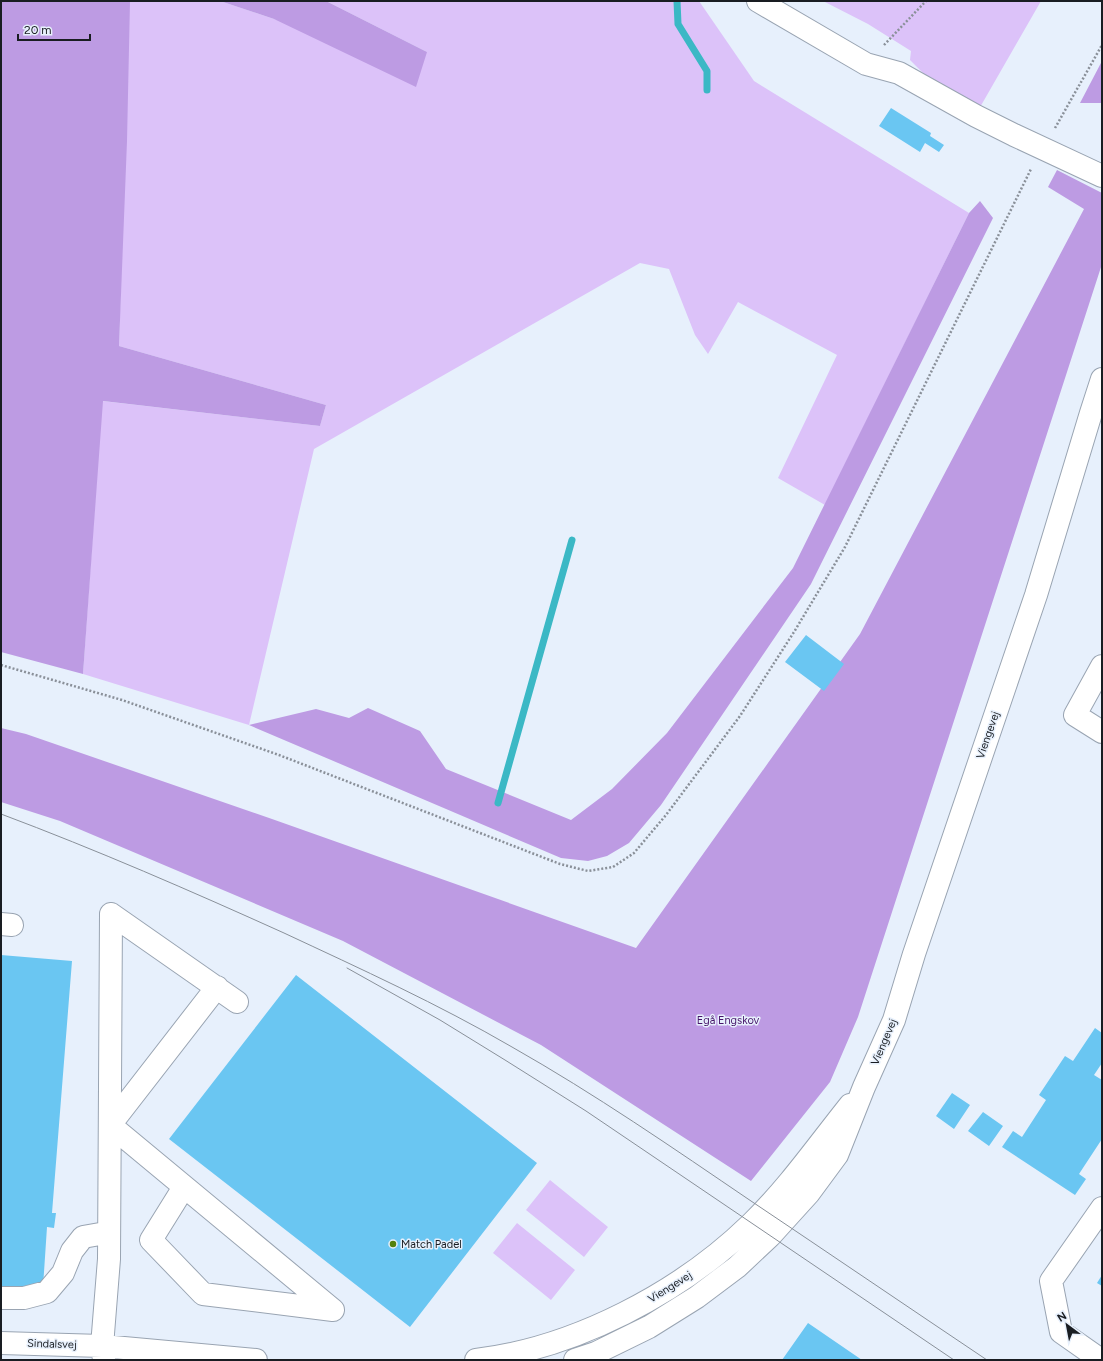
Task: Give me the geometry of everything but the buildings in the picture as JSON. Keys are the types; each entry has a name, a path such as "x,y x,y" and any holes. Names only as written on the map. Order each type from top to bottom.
{"street":[{"path":"758,1 866,64 899,74 1014,136 1038,156 1102,176"},
{"name":"Viengevej","path":"575,1360 596,1352 648,1327 696,1297 736,1267 764,1241 809,1193 837,1155 864,1087 894,1020 917,946 1036,595 1102,379"},
{"path":"1102,666 1075,715 1102,732"},
{"path":"103,1353 109,1259 111,914 237,1002"},
{"path":"110,1125 217,987"},
{"name":"Viengevej","path":"476,1360 534,1348 587,1330 638,1307 685,1278 722,1251 765,1210 793,1179 820,1142 864,1087"},
{"path":"110,1125 333,1310 203,1294 151,1240 184,1187"},
{"path":"1101,1360 1061,1332 1051,1281 1102,1208"},
{"path":"1,1298 24,1298 47,1292 63,1273 72,1251 83,1237 109,1234"},
{"name":"Sindalsvej","path":"1,1343 42,1352 103,1353 256,1360"},
{"name":"Sindalsvej","path":"103,1353 168,1360"}],"path":[{"path":"866,64 926,1"},
{"path":"1,665 122,700 279,755 560,864 588,871 613,867 634,853 666,815 740,716 794,632 845,546 1038,156 1102,45"}],"shaded area":[{"path":"129,1 220,1 274,19 427,52 326,1 699,1 754,81 969,213 825,505 778,478 837,355 738,302 708,354 695,335 669,269 640,263 314,449 249,725 83,674 102,401 320,426 326,405 119,346"},
{"path":"823,1 1041,1 979,109 928,78 910,60 911,51 868,24"},
{"path":"550,1180 608,1227 584,1257 526,1210"},
{"path":"517,1223 575,1270 551,1300 493,1253"}],"green space":[{"path":"3,1 130,1 127,141 119,346 326,405 320,426 103,401 83,674 1,652 1,3"},
{"path":"220,1 326,1 427,52 416,87 274,19"},
{"path":"1102,61 1102,103 1080,103"},
{"name":"Egå Engskov","path":"1057,170 1102,193 1102,264 858,1017 830,1082 751,1181 541,1045 343,941 60,821 1,802 1,728 26,734 272,819 636,948 860,634 1084,209 1048,187"},
{"path":"980,201 993,218 811,584 661,805 629,843 607,856 588,861 561,858 249,725 316,709 349,718 368,708 420,731 446,769 571,820 612,789 667,733 793,568 969,213"}],"waterway":[{"path":"677,1 678,24 707,71 707,90"},
{"path":"498,803 572,540"}],"tram line":[{"path":"1,814 144,871 284,933 399,987 484,1031 573,1083 633,1122 987,1360"},
{"path":"347,968 440,1020 586,1111 954,1360"}],"place":[{"name":"Match Padel","path":"393,1244"}]}
